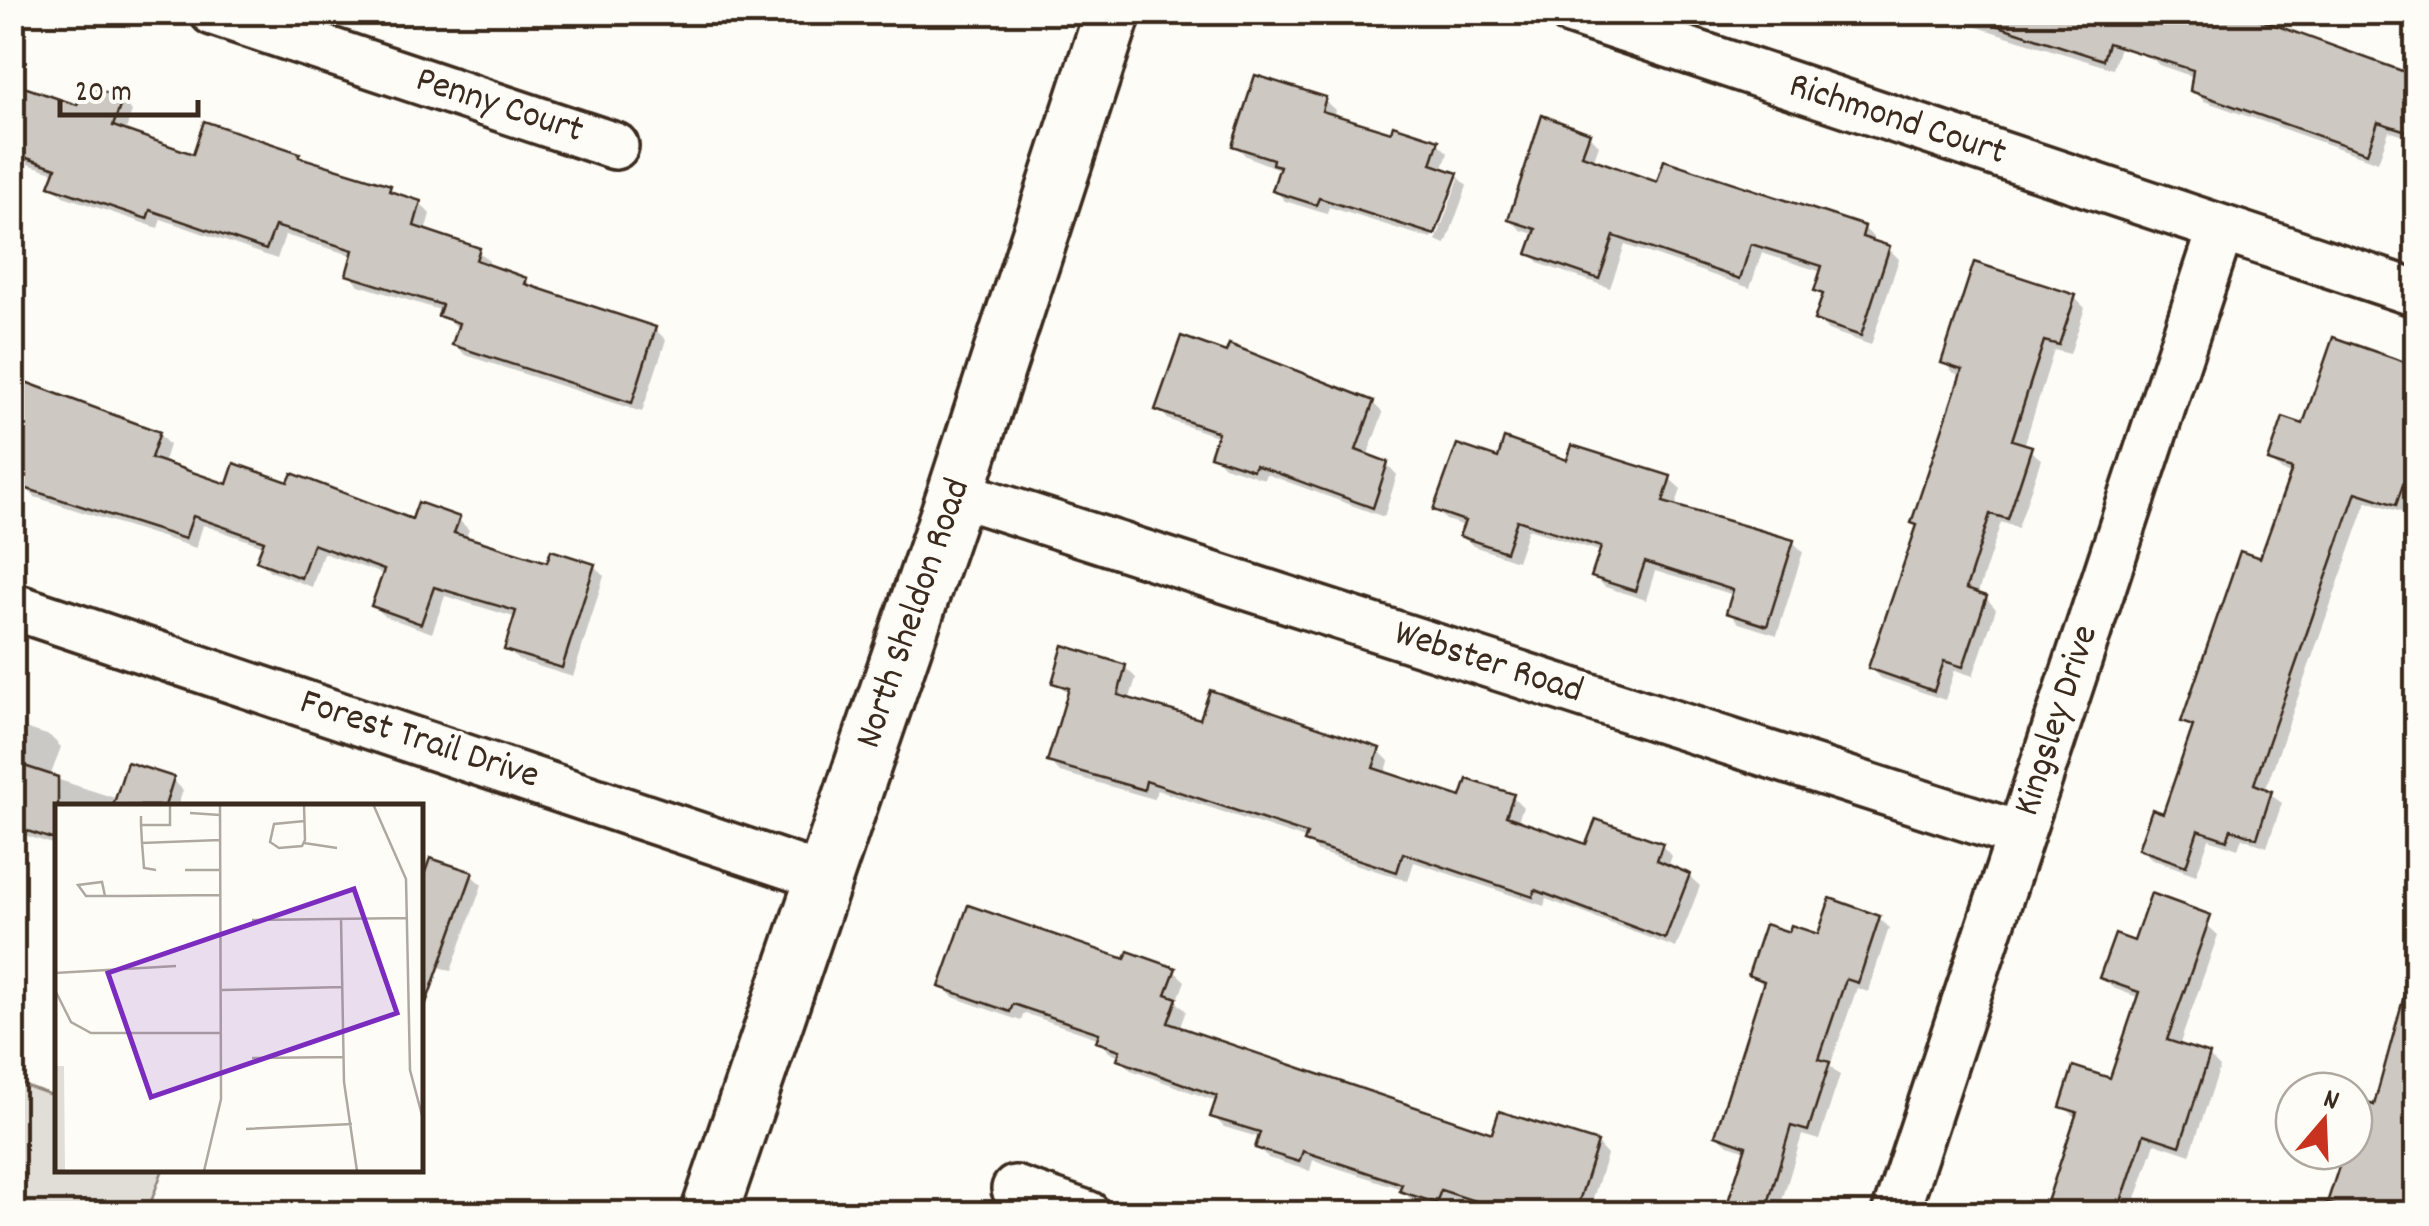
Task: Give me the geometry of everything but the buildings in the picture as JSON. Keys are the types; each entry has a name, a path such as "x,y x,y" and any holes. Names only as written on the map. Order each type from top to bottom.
{"main road":[{"name":"North Sheldon Road","path":"709,1214 956,493 1113,12"}],"street":[{"name":"Penny Court","path":"213,12 615,146"},
{"name":"Richmond Court","path":"1572,12 2416,293"},
{"name":"Kingsley Drive","path":"1895,1214 2221,229"},
{"name":"Webster Road","path":"956,493 2020,835"},
{"name":"Forest Trail Drive","path":"12,606 825,878"},
{"path":"1015,1189 1087,1214"}],"shaded area":[{"path":"13,1081 55,1096 55,1171 162,1171 147,1213 13,1213"}]}
